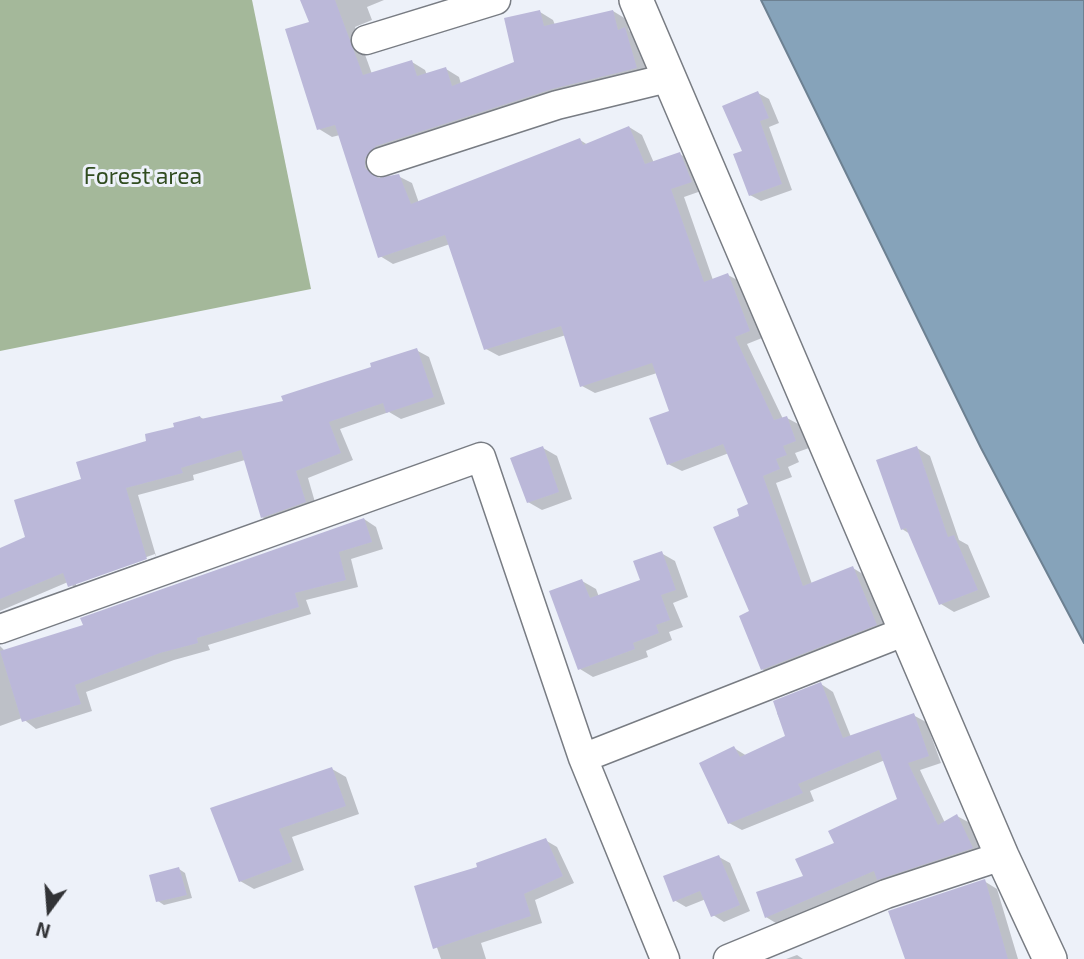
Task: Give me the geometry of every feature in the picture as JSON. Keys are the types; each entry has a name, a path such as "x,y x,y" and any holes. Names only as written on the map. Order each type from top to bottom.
{"street":[{"path":"366,40 496,0"},
{"path":"636,0 1002,856 1050,959"},
{"path":"381,162 557,105 668,78"},
{"path":"0,629 481,457 583,758 666,959"},
{"path":"583,758 906,631"},
{"path":"728,959 886,894 1002,856"}],"green space":[{"name":"Forest area","path":"0,0 252,0 311,289 0,351"}],"water":[{"path":"761,0 1084,0 1084,643 981,448"}],"building":[{"path":"300,0 335,0 363,75 412,60 417,76 446,67 452,86 514,62 504,18 540,10 544,26 613,10 618,30 625,27 637,68 552,89 376,146 365,158 365,168 378,178 399,174 411,204 580,138 583,145 629,126 645,164 680,152 692,182 671,189 704,282 728,273 750,331 735,337 774,420 787,416 796,441 783,446 787,455 776,459 780,469 763,476 803,586 853,566 877,625 761,670 739,616 749,611 713,527 739,516 737,509 748,504 723,444 667,465 649,418 669,411 652,363 580,387 561,326 484,350 445,235 378,258 335,125 317,130 285,29 309,22"},
{"path":"758,91 769,118 760,121 782,184 749,196 733,154 742,151 722,106"},
{"path":"417,348 434,397 386,413 383,403 329,422 341,453 296,471 306,502 261,518 241,450 181,468 183,473 126,488 147,559 68,587 63,573 0,599 0,548 25,537 14,500 81,479 76,462 146,441 145,434 174,427 173,423 283,401 281,396 371,367 370,363"},
{"path":"543,446 559,492 527,503 510,458"},
{"path":"917,446 948,537 954,535 978,590 939,605 906,528 901,530 876,460"},
{"path":"364,518 372,542 339,552 346,580 295,593 299,607 197,638 198,643 160,653 75,685 81,704 22,722 0,651 83,625 80,618"},
{"path":"662,551 676,590 661,595 670,620 656,625 659,633 633,643 635,649 578,670 549,591 582,579 590,598 640,580 633,561"},
{"path":"821,682 843,738 914,713 929,756 908,763 938,825 957,814 973,848 877,880 874,871 765,918 756,892 803,876 795,859 834,843 828,831 897,799 879,750 798,784 803,793 728,824 699,763 734,746 740,757 785,736 773,701"},
{"path":"332,767 346,806 279,829 292,862 239,882 210,808"},
{"path":"546,838 563,876 524,894 531,916 433,949 414,886 477,867 476,863"},
{"path":"719,855 740,905 711,917 700,891 673,902 663,876"},
{"path":"179,867 187,895 156,902 149,875"},
{"path":"985,879 1008,959 905,959 888,911"}]}
